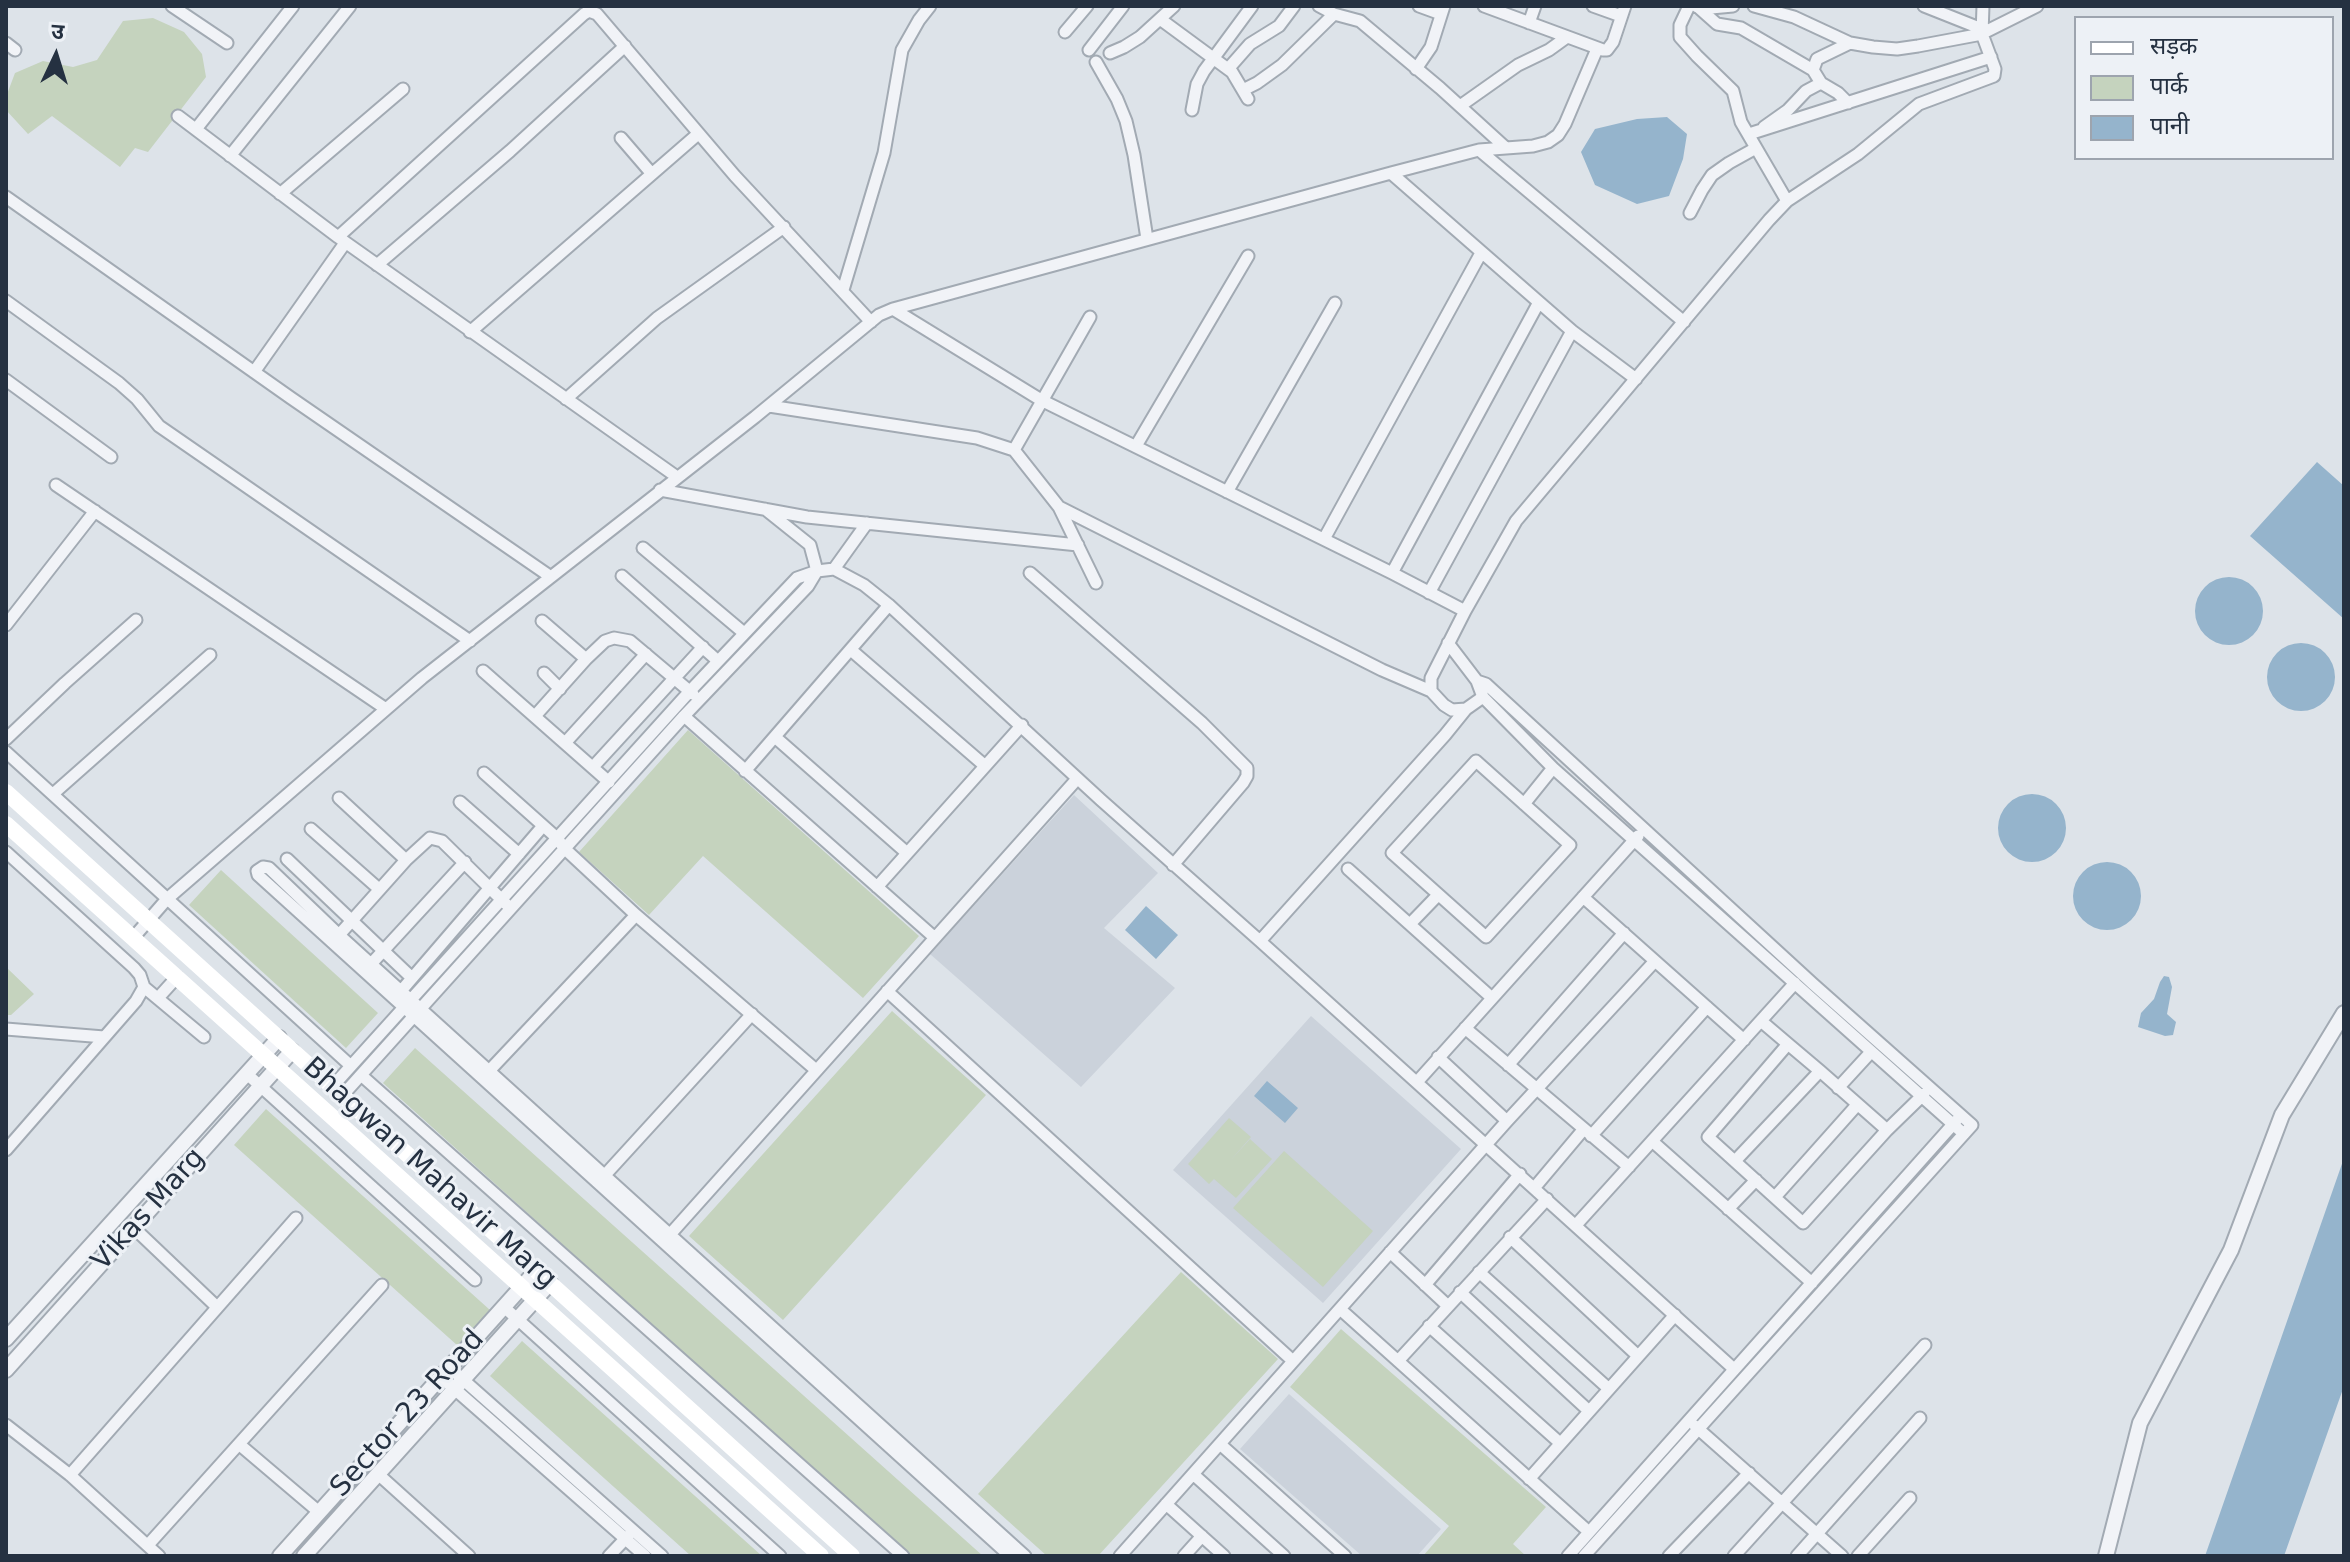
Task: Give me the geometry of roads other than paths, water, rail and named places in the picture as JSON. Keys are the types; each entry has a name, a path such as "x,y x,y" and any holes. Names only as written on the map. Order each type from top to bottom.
{"main road":[{"name":"Bhagwan Mahavir Marg","path":"6,792 852,1556"},
{"name":"Bhagwan Mahavir Marg","path":"6,824 821,1556"}],"street":[{"path":"172,6 227,43"},
{"path":"196,129 293,6"},
{"path":"230,156 350,6"},
{"path":"843,290 884,153 902,50 930,6"},
{"path":"1065,32 1087,6"},
{"path":"1089,50 1123,6"},
{"path":"1110,53 1140,37 1174,6"},
{"path":"1192,110 1197,84 1252,6"},
{"path":"1228,69 1250,44 1279,26 1294,6"},
{"path":"1416,69 1431,47 1443,10 1419,6"},
{"path":"1484,6 1597,49 1607,50 1623,11 1593,6"},
{"path":"1529,23 1535,6"},
{"path":"1694,7 1733,6"},
{"path":"1754,6 1794,17 1850,43 1897,49 1993,30 2037,6"},
{"path":"1924,6 1982,32"},
{"path":"1431,691 1431,678 1448,643 1516,521 1769,220 1787,201 1849,160 1919,104 1992,78 1995,73 1982,32 1983,6"},
{"path":"1694,7 1717,24 1741,28 1813,70 1821,83 1848,103"},
{"path":"1694,7 1680,25 1680,37 1733,91 1737,112 1755,132 1756,148 1787,201"},
{"path":"1160,19 1228,69 1245,94 1282,65 1328,9 1360,21 1506,148"},
{"path":"254,372 341,240 454,130 589,11 597,14 698,134 871,322"},
{"path":"1460,106 1518,65 1567,37"},
{"path":"1813,70 1817,59 1850,43"},
{"path":"377,265 510,151 625,46"},
{"path":"133,938 167,899 386,709 871,322 893,309 1391,173 1479,150 1543,144 1558,135 1565,124 1597,49"},
{"path":"1755,132 1991,57"},
{"path":"1096,62 1126,121 1147,239"},
{"path":"1755,132 1788,110 1806,91 1821,83"},
{"path":"280,194 403,89"},
{"path":"178,116 341,240 677,477"},
{"path":"470,332 698,134"},
{"path":"621,138 652,174"},
{"path":"1690,213 1712,175 1756,148"},
{"path":"1479,150 1684,322"},
{"path":"1391,173 1572,331 1636,379"},
{"path":"6,197 551,577"},
{"path":"566,399 657,318 784,227"},
{"path":"1324,539 1481,253"},
{"path":"1136,446 1248,256"},
{"path":"6,301 119,383 159,426 470,641"},
{"path":"1392,573 1539,302"},
{"path":"1227,492 1335,303"},
{"path":"893,309 1041,400 1465,611"},
{"path":"1014,450 1090,317"},
{"path":"1429,593 1572,331"},
{"path":"6,380 111,457"},
{"path":"769,406 977,438 1014,450 1059,507 1096,583"},
{"path":"56,485 386,709"},
{"path":"660,490 867,523 1078,545"},
{"path":"1059,507 1382,670 1431,691 1452,710 1466,709"},
{"path":"561,843 609,782 808,586 817,571 810,545 765,509"},
{"path":"6,625 95,511"},
{"path":"834,569 867,523"},
{"path":"643,548 744,633"},
{"path":"337,1092 561,843 684,716 718,661 744,633 797,578 834,569 864,585 889,605 1077,779 1535,1187 1734,1369"},
{"path":"1030,573 1202,723 1247,768 1243,783 1173,865"},
{"path":"622,576 718,661"},
{"path":"745,771 889,605"},
{"path":"6,739 136,620"},
{"path":"542,621 586,659"},
{"path":"535,716 586,659 605,641 614,638 630,641 695,696"},
{"path":"1448,643 1477,681 1483,697 1553,768 1871,1052 1957,1120 1964,1134 1568,1556"},
{"path":"593,767 703,647"},
{"path":"851,650 984,765"},
{"path":"565,743 646,654"},
{"path":"53,794 210,655"},
{"path":"483,671 609,782"},
{"path":"544,673 560,689"},
{"path":"1477,681 1486,684 1925,1093"},
{"path":"1260,941 1466,709 1483,697"},
{"path":"684,716 935,938"},
{"path":"877,887 1022,725"},
{"path":"775,737 907,853"},
{"path":"6,752 356,1071 903,1556"},
{"path":"1476,761 1570,845 1486,937 1438,895 1392,853 1476,761"},
{"path":"1524,804 1553,768"},
{"path":"484,773 636,915 816,1070"},
{"path":"667,1238 1077,779"},
{"path":"339,798 406,860"},
{"path":"460,802 519,854"},
{"path":"401,991 543,826"},
{"path":"311,829 379,889"},
{"path":"1417,1082 1644,830"},
{"path":"339,935 406,860 430,838 442,841 506,904"},
{"path":"6,852 134,968 144,987 204,1037"},
{"path":"287,859 412,978"},
{"path":"371,964 465,862"},
{"path":"1010,1556 667,1238 605,1175 489,1071 412,1008 401,991 269,868 263,867 257,871 258,875 412,1008 667,1238 1025,1556"},
{"path":"1348,869 1492,998"},
{"path":"1410,924 1438,895"},
{"path":"1583,897 1744,1040"},
{"path":"489,1071 636,915"},
{"path":"1508,1065 1624,933"},
{"path":"1120,1556 1507,1121 1655,961"},
{"path":"158,998 177,977"},
{"path":"1576,1225 1795,983"},
{"path":"6,1150 136,1001 144,987"},
{"path":"887,991 1293,1361"},
{"path":"1535,1187 1707,1007"},
{"path":"2106,1556 2140,1423 2231,1250 2282,1115 2344,1013"},
{"path":"605,1175 752,1014"},
{"path":"1761,1021 1887,1130"},
{"path":"1465,1028 1629,1167"},
{"path":"6,1029 104,1037"},
{"name":"Vikas Marg","path":"6,1339 279,1038"},
{"path":"1788,1044 1708,1137 1803,1223 1925,1093"},
{"name":"Vikas Marg","path":"6,1370 292,1051"},
{"path":"1838,1088 1871,1052"},
{"path":"1438,1057 1507,1121"},
{"path":"1735,1161 1820,1071"},
{"path":"247,1074 475,1280"},
{"path":"1775,1197 1857,1105"},
{"path":"1584,1556 1694,1424 1734,1369 1957,1120"},
{"path":"1652,1141 1812,1283"},
{"path":"1425,1285 1520,1174"},
{"path":"1728,1209 1756,1180"},
{"path":"1398,1361 1547,1199"},
{"path":"70,1475 296,1218"},
{"path":"134,1228 217,1307"},
{"path":"1510,1237 1638,1356"},
{"path":"1390,1252 1448,1306"},
{"name":"Sector 23 Road","path":"280,1556 536,1271"},
{"path":"1479,1272 1609,1389"},
{"name":"Sector 23 Road","path":"304,1556 550,1283"},
{"path":"148,1545 382,1285"},
{"path":"1460,1292 1589,1411"},
{"path":"504,1307 780,1556"},
{"path":"1340,1309 1589,1532"},
{"path":"1529,1479 1675,1315"},
{"path":"1429,1326 1560,1443"},
{"path":"1734,1556 1925,1345"},
{"path":"445,1372 629,1534 662,1556"},
{"path":"1797,1556 1920,1418"},
{"path":"1694,1424 1842,1556"},
{"path":"6,1425 70,1475 159,1556"},
{"path":"1220,1444 1345,1556"},
{"path":"240,1445 319,1512"},
{"path":"1669,1556 1749,1473"},
{"path":"378,1474 469,1556"},
{"path":"1193,1474 1284,1556"},
{"path":"1858,1556 1910,1498"},
{"path":"1166,1504 1224,1556"},
{"path":"609,1556 629,1534"},
{"path":"629,1534 645,1556"},
{"path":"1184,1556 1202,1536"}],"water":[{"path":"1667,117 1687,134 1683,159 1669,196 1637,204 1595,185 1581,152 1595,129 1637,119"},
{"path":"2317,462 2344,486 2344,619 2250,536"},
{"path":"2229,577 2253,587 2263,611 2253,635 2229,645 2205,635 2195,611 2205,587"},
{"path":"2301,643 2325,653 2335,677 2325,701 2301,711 2277,701 2267,677 2277,653"},
{"path":"2032,794 2056,804 2066,828 2056,852 2032,862 2008,852 1998,828 2008,804"},
{"path":"2107,862 2131,872 2141,896 2131,920 2107,930 2083,920 2073,896 2083,872"},
{"path":"1146,906 1178,935 1156,959 1125,930"},
{"path":"2164,976 2169,977 2172,987 2167,1014 2176,1022 2173,1035 2165,1036 2138,1027 2141,1013 2154,999"},
{"path":"1267,1081 1298,1108 1285,1123 1254,1096"},
{"path":"2344,1158 2344,1386 2284,1556 2205,1556"}]}
